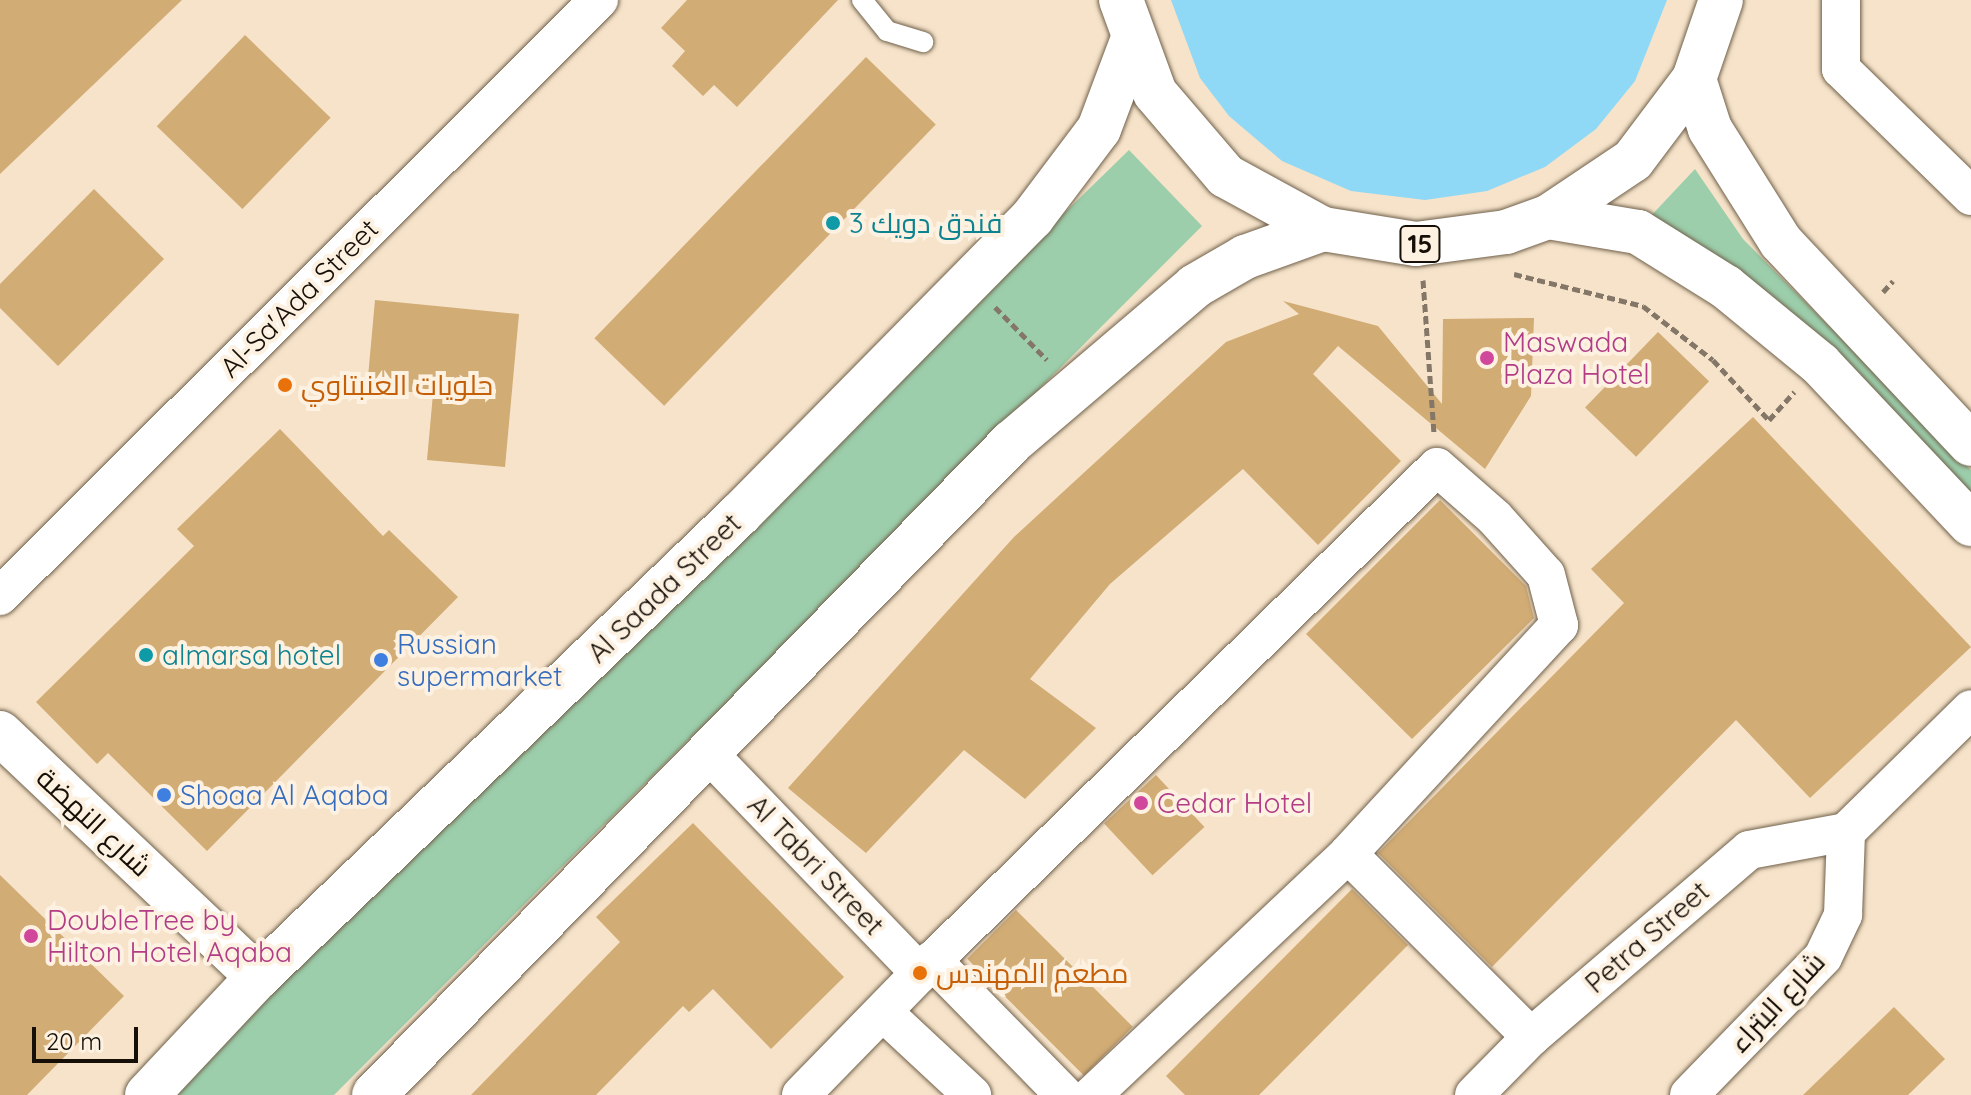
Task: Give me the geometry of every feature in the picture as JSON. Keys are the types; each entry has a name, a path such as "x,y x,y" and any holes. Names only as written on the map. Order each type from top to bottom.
{"main road":[{"name":"15","path":"1121,0 1131,44 1187,138 1272,207 1323,229 1416,244 1506,232 1548,217 1633,160 1694,79 1721,0"},
{"name":"Al Saada Street","path":"147,1095 258,977 751,503 1032,218 1099,129 1131,44"},
{"path":"1694,79 1710,129 1748,190 1854,326 1971,444"},
{"name":"15","path":"1548,217 1638,232 1726,287 1820,364 1971,524"},
{"path":"374,1095 712,757 783,674 1072,387 1195,286 1245,257 1323,229"},
{"name":"شارع النهضة","path":"0,733 258,977"}],"street":[{"name":"Al-Sa'Ada Street","path":"0,596 599,0"},
{"path":"1841,0 1841,69 1971,196"},
{"path":"801,1095 926,966 1437,467 1546,575 1559,625 1348,854 1092,1095"},
{"path":"1846,832 1971,709"},
{"name":"Al Tabri Street","path":"712,757 926,966 1064,1095"},
{"name":"Petra Street","path":"1474,1095 1531,1037 1749,850 1846,832"},
{"name":"شارع البتراء","path":"1689,1095 1823,957 1843,915 1846,832"},
{"path":"1348,854 1531,1037"},
{"path":"883,1012 972,1095"}],"lane":[{"path":"862,0 887,31 923,42"}],"path":[{"path":"1498,274 1529,273 1643,306 1713,360 1769,420 1820,364"},
{"path":"1437,467 1423,276 1438,276"},
{"path":"1854,326 1893,281"},
{"path":"995,307 1072,387"}],"green space":[{"path":"1129,150 1202,226 334,1095 158,1095"},
{"path":"1695,169 1743,239 1971,470 1971,502 1648,219"}],"water":[{"path":"1171,0 1667,0 1635,81 1596,129 1545,167 1487,191 1425,200 1351,191 1282,161 1229,116 1200,78"}],"building":[{"path":"0,0 182,0 0,174"},
{"path":"687,0 838,0 737,107 714,85 703,96 672,66 685,51 661,28"},
{"path":"245,35 331,118 242,209 157,126"},
{"path":"866,57 936,124 664,406 594,338"},
{"path":"94,189 164,259 58,366 0,308 0,284"},
{"path":"375,300 519,314 505,467 427,460 433,394 367,388"},
{"path":"1283,301 1378,326 1442,404 1443,319 1534,318 1531,396 1485,469 1338,346 1313,374 1401,461 1318,545 1243,469 1110,584 1030,679 1096,728 1025,799 964,750 866,853 788,788 1014,537 1226,342 1299,314"},
{"path":"1658,332 1709,381 1636,457 1585,408"},
{"path":"1753,417 1971,647 1810,798 1736,720 1492,967 1378,853 1624,603 1591,569"},
{"path":"280,429 383,536 389,530 458,597 207,851 108,753 97,764 36,702 194,546 177,529"},
{"path":"1440,500 1526,586 1534,618 1412,739 1306,634"},
{"path":"1156,775 1204,827 1152,875 1104,823"},
{"path":"693,823 844,977 771,1049 713,989 689,1012 683,1006 596,1095 471,1095 620,942 596,917"},
{"name":"DoubleTree by Hilton Hotel Aqaba","path":"0,875 124,996 27,1095 0,1095"},
{"path":"1352,889 1408,945 1259,1095 1185,1095 1166,1076"},
{"path":"1016,910 1133,1027 1084,1075 967,959"},
{"path":"1894,1007 1945,1059 1908,1095 1803,1095"}],"place":[{"name":"فندق دويك 3","path":"833,223"},
{"name":"Maswada Plaza Hotel","path":"1487,358"},
{"name":"حلويات العنبتاوي","path":"285,385"},
{"name":"almarsa hotel","path":"146,655"},
{"name":"Russian supermarket","path":"381,660"},
{"name":"Shoaa Al Aqaba","path":"164,795"},
{"name":"Cedar Hotel","path":"1141,803"},
{"name":"DoubleTree by Hilton Hotel Aqaba","path":"31,936"},
{"name":"مطعم المهندس","path":"920,973"}]}
